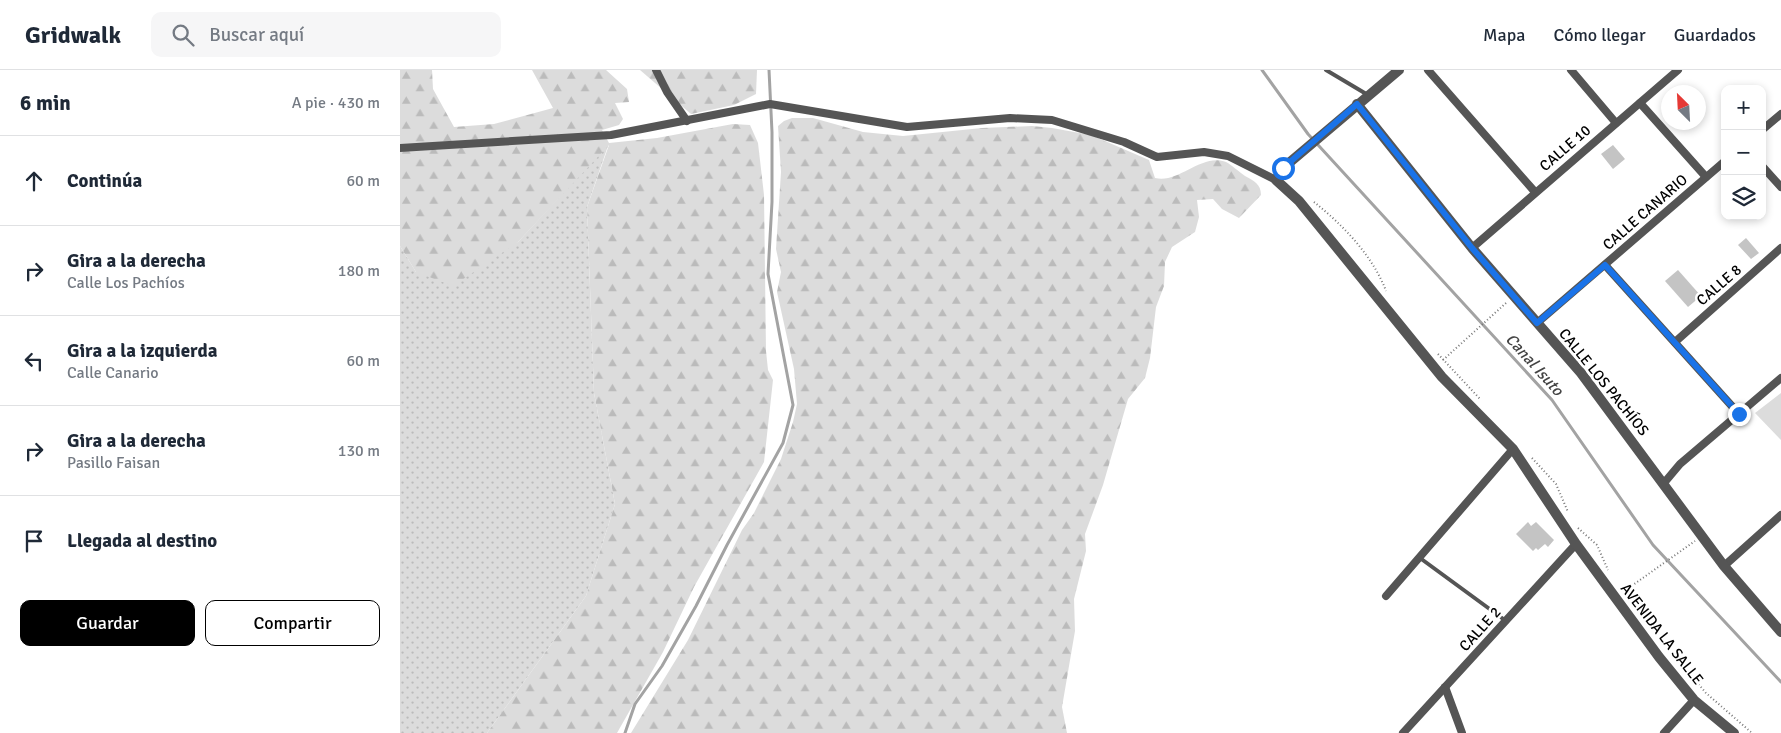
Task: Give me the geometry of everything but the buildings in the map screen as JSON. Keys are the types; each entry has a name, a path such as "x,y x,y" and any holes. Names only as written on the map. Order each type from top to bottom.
{"street":[{"path":"656,70 667,92 687,121"},
{"path":"400,148 611,135 770,104 907,127 1010,118 1052,120 1124,142 1157,157 1204,152 1228,156 1276,180 1283,168 1399,70"},
{"path":"1428,70 1535,192"},
{"path":"1571,70 1616,123"},
{"name":"CALLE 10","path":"1472,248 1678,70"},
{"path":"1640,103 1706,177"},
{"name":"CALLE LOS PACHÍOS","path":"1357,104 1472,248 1581,373 1724,566 1781,632"},
{"path":"1766,127 1781,114"},
{"name":"CALLE CANARIO","path":"1537,323 1721,164"},
{"path":"1766,170 1781,187"},
{"name":"AVENIDA LA SALLE","path":"1276,180 1299,201 1434,367 1513,449 1576,544 1658,657 1694,700 1734,733"},
{"name":"CALLE 8","path":"1675,342 1781,248"},
{"path":"1605,265 1739,414"},
{"path":"1664,483 1680,464 1781,378"},
{"path":"1386,596 1513,449"},
{"path":"1724,566 1781,515"},
{"name":"CALLE 2","path":"1403,733 1576,544"},
{"path":"1445,687 1462,733"},
{"path":"1664,733 1694,700"}],"lane":[{"path":"1326,70 1368,95"},
{"path":"1420,558 1506,621"}],"path":[{"path":"1434,367 1513,296"},
{"path":"1615,598 1692,544"}],"green space":[{"path":"400,70 432,70 433,89 454,127 494,124 553,108 532,70 606,70 627,89 629,102 615,103 623,119 619,125 602,130 609,143 657,138 733,124 750,125 758,143 764,195 766,351 768,370 773,380 764,462 694,587 663,652 617,733 487,733 586,596 615,504 594,393 587,207 609,145 518,242 453,286 416,272 400,246"},
{"path":"640,70 757,70 756,94 734,105 691,114"},
{"path":"792,118 813,118 863,132 903,136 982,128 1032,126 1052,128 1091,135 1149,160 1155,178 1173,177 1199,165 1217,160 1228,163 1254,181 1260,188 1261,195 1239,218 1222,209 1213,199 1197,200 1199,217 1195,232 1172,247 1165,262 1164,286 1156,307 1150,358 1145,378 1128,399 1103,485 1085,534 1086,551 1074,599 1075,631 1062,707 1067,733 631,733 688,640 742,530 754,513 781,459 793,422 797,404 794,369 777,292 781,272 776,249 781,172 778,126"},
{"path":"609,143 587,207 594,393 615,504 586,596 487,733 400,733 400,246 416,272 518,242"},
{"path":"1781,393 1781,440 1755,413"}],"waterway":[{"path":"625,733 635,704 662,666 783,443 793,405 768,274 772,202 772,132 769,70"},
{"name":"Canal Isuto","path":"1262,70 1308,134 1552,400 1653,545 1781,682"}],"route":[{"path":"1283,168 1357,104 1472,248 1537,323 1605,265 1739,414"}]}
